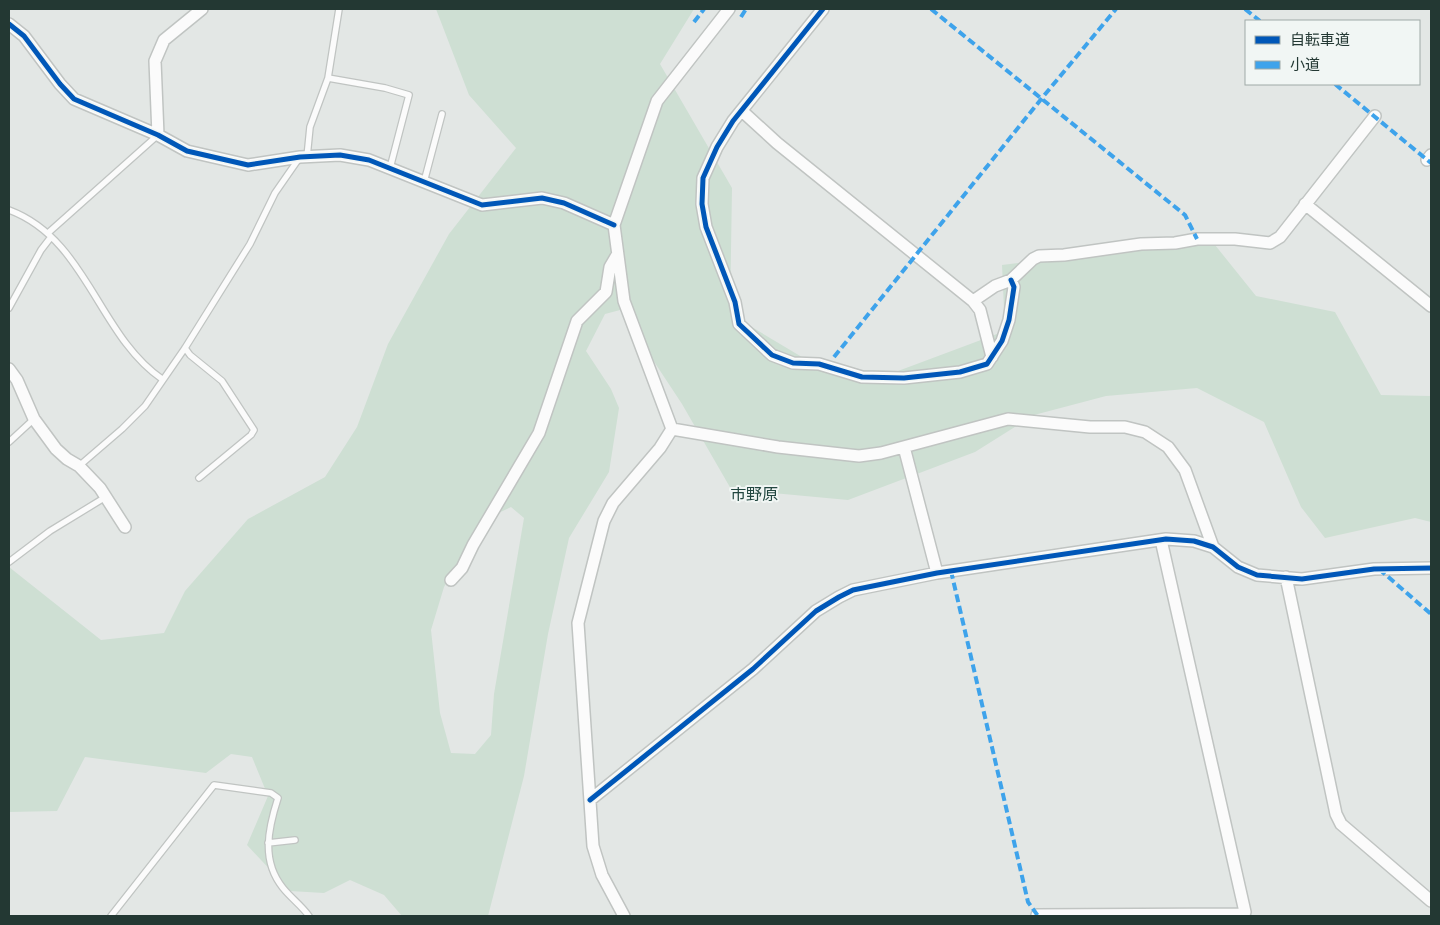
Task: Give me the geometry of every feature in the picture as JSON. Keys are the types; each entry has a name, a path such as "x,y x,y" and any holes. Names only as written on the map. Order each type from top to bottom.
{"street":[{"path":"158,136 155,61 164,40 202,9"},
{"path":"672,430 624,301 614,225 657,101 728,9"},
{"path":"823,9 742,111 717,147 703,178 702,204 706,227 735,302 739,324 772,355 794,363 820,364 862,377 904,378 960,372 987,364 1002,342 1009,320 1014,287 1011,280"},
{"path":"9,24 24,36 60,84 74,99 158,136 187,151 248,165 303,157 340,155 369,160 482,205 542,198 564,203 614,225"},
{"path":"742,111 777,142 972,301 980,310 992,357"},
{"path":"972,301 995,286 1011,280 1033,259 1039,256 1197,239 1235,239 1270,243 1280,237 1374,116"},
{"path":"1304,204 1431,306"},
{"path":"451,580 462,568 473,545 539,434 577,321 606,292 610,267 617,255"},
{"path":"9,369 17,380 34,419 56,449 67,459 79,466 100,488 104,498 125,527"},
{"path":"672,430 778,447 859,456 904,448 1008,419 1090,427 1125,428 1145,432 1168,446 1185,470 1213,546"},
{"path":"624,916 602,875 593,846 578,623 604,520 613,503 660,448 672,430"},
{"path":"904,448 937,573"},
{"path":"590,800 753,669 816,611 854,590 937,573 1161,540 1194,541 1213,546 1238,567 1257,575 1302,579 1374,569 1431,568"},
{"path":"1037,915 1188,916 1243,914 1245,907 1167,576 1161,540"},
{"path":"1286,577 1336,814 1341,824 1431,901"}],"lane":[{"path":"79,466 122,429 145,406 185,348 250,244 275,193 303,157 310,128 328,78 339,9"},
{"path":"328,78 386,88 409,95 390,168"},
{"path":"424,182 442,114"},
{"path":"9,308 50,235 158,136"},
{"path":"9,210 35,222 50,235 83,274 128,348 145,367 162,379"},
{"path":"185,348 190,355 222,381 254,430 251,435 199,478"},
{"path":"9,442 34,419"},
{"path":"9,562 50,531 104,498"},
{"path":"111,916 214,785 271,794 278,798 268,843 269,862 282,886 309,916"},
{"path":"268,843 295,840"}],"green space":[{"path":"436,9 694,9 660,64 732,188 730,314 822,369 898,371 1005,331 1002,265 1211,240 1256,296 1335,312 1381,395 1431,396 1431,522 1415,518 1325,538 1301,507 1264,422 1197,388 1106,396 1034,415 975,452 848,500 731,489 682,404 620,310 605,314 586,351 611,389 619,408 609,472 569,538 548,634 524,776 488,916 402,916 384,895 350,880 324,893 290,891 247,845 268,796 252,757 231,754 206,773 85,757 57,811 9,812 9,567 101,640 164,633 185,591 248,519 325,477 357,427 388,344 449,234 516,148 469,95","holes":["511,507 524,518 494,694 491,735 475,754 451,753 440,713 431,630 444,587 480,522"]}],"marked path":[{"path":"694,22 704,9"},
{"path":"741,17 746,9"},
{"path":"931,9 1185,215 1197,239"},
{"path":"834,357 1116,9"},
{"path":"1245,9 1259,20"},
{"path":"1336,85 1431,163"},
{"path":"1379,569 1431,614"},
{"path":"951,571 1028,902 1038,916"}],"cycle path":[{"path":"823,9 733,121 717,147 703,178 702,204 706,227 735,302 739,324 772,355 793,363 819,364 862,377 904,378 960,372 987,364 1002,341 1009,320 1014,287 1011,280"},
{"path":"9,24 24,36 60,84 74,99 158,135 187,151 248,165 300,157 340,155 369,160 482,205 542,198 564,203 614,225"},
{"path":"590,800 753,669 816,611 853,590 937,573 1166,539 1194,541 1213,547 1238,567 1257,575 1302,579 1374,569 1431,568"}],"district":[{"name":"市野原","path":"754,495"}]}
